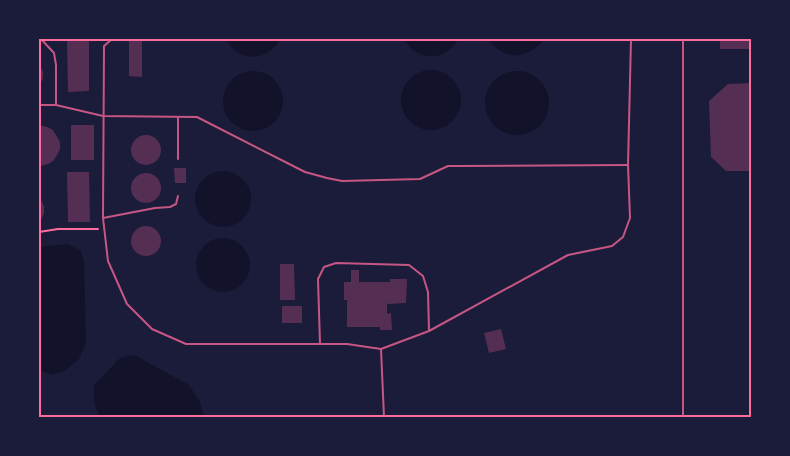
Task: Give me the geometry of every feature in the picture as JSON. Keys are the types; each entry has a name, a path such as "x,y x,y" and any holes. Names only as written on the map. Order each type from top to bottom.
{"lane":[{"path":"41,39 54,53 56,105"},
{"path":"112,39 104,46 103,218 108,261 127,304 152,329 186,344 347,344 381,349 429,331 568,255 612,246 623,237 630,218 628,165 631,39"},
{"path":"682,417 683,39"},
{"path":"39,105 56,105 103,116 197,117 305,172 342,181 420,179 448,166 628,165"},
{"path":"178,117 178,159"},
{"path":"103,218 170,207 176,204 178,196"},
{"path":"320,344 318,279 324,267 336,263 409,265 423,276 428,292 429,331"},
{"path":"381,349 384,417"}],"path":[{"path":"39,232 58,229 104,229"}],"shaded area":[{"path":"226,39 280,39 268,52 253,57 237,52"},
{"path":"404,39 458,39 446,52 431,56 416,52"},
{"path":"489,39 544,39 531,51 516,55 501,52"},
{"path":"431,70 448,75 456,83 461,100 456,117 448,125 431,130 414,125 406,117 401,100 406,83 414,75"},
{"path":"253,71 274,80 283,101 274,122 253,131 232,122 223,101 232,80"},
{"path":"517,71 540,80 549,103 540,126 517,135 494,126 485,103 494,80"},
{"path":"223,171 238,176 246,184 251,199 246,214 238,222 223,227 208,222 200,214 195,199 200,184 208,176"},
{"path":"218,238 228,238 238,242 246,250 250,265 246,280 238,288 228,292 218,292 208,288 200,280 196,270 196,260 200,250 208,242"},
{"path":"68,244 80,250 84,261 86,343 79,359 66,370 53,375 39,370 39,247"},
{"path":"134,355 189,385 200,402 204,417 101,417 95,406 94,385 120,358"}],"building":[{"path":"67,39 89,39 89,91 68,92"},
{"path":"129,39 142,39 142,77 129,76"},
{"path":"720,39 751,39 751,49 720,49"},
{"path":"39,62 43,78 39,87"},
{"path":"751,83 751,171 726,171 711,157 709,101 728,84"},
{"path":"39,125 53,130 60,142 60,149 53,161 41,166 39,166"},
{"path":"71,125 94,125 94,160 71,160"},
{"path":"146,135 157,139 161,150 157,161 146,165 135,161 131,150 135,139"},
{"path":"174,168 186,168 186,183 175,183"},
{"path":"67,172 89,172 90,222 68,222"},
{"path":"146,173 157,177 161,188 157,199 146,203 135,199 131,188 135,177"},
{"path":"39,196 44,206 44,213 39,224"},
{"path":"146,226 157,230 161,241 157,252 146,256 135,252 131,241 135,230"},
{"path":"280,264 294,264 295,300 280,300"},
{"path":"351,270 359,270 359,282 390,282 390,279 407,279 406,303 387,304 387,314 391,313 392,330 380,330 380,327 347,327 344,282 351,282"},
{"path":"282,306 302,306 302,323 282,323"},
{"path":"501,329 506,349 489,353 484,333"}]}
